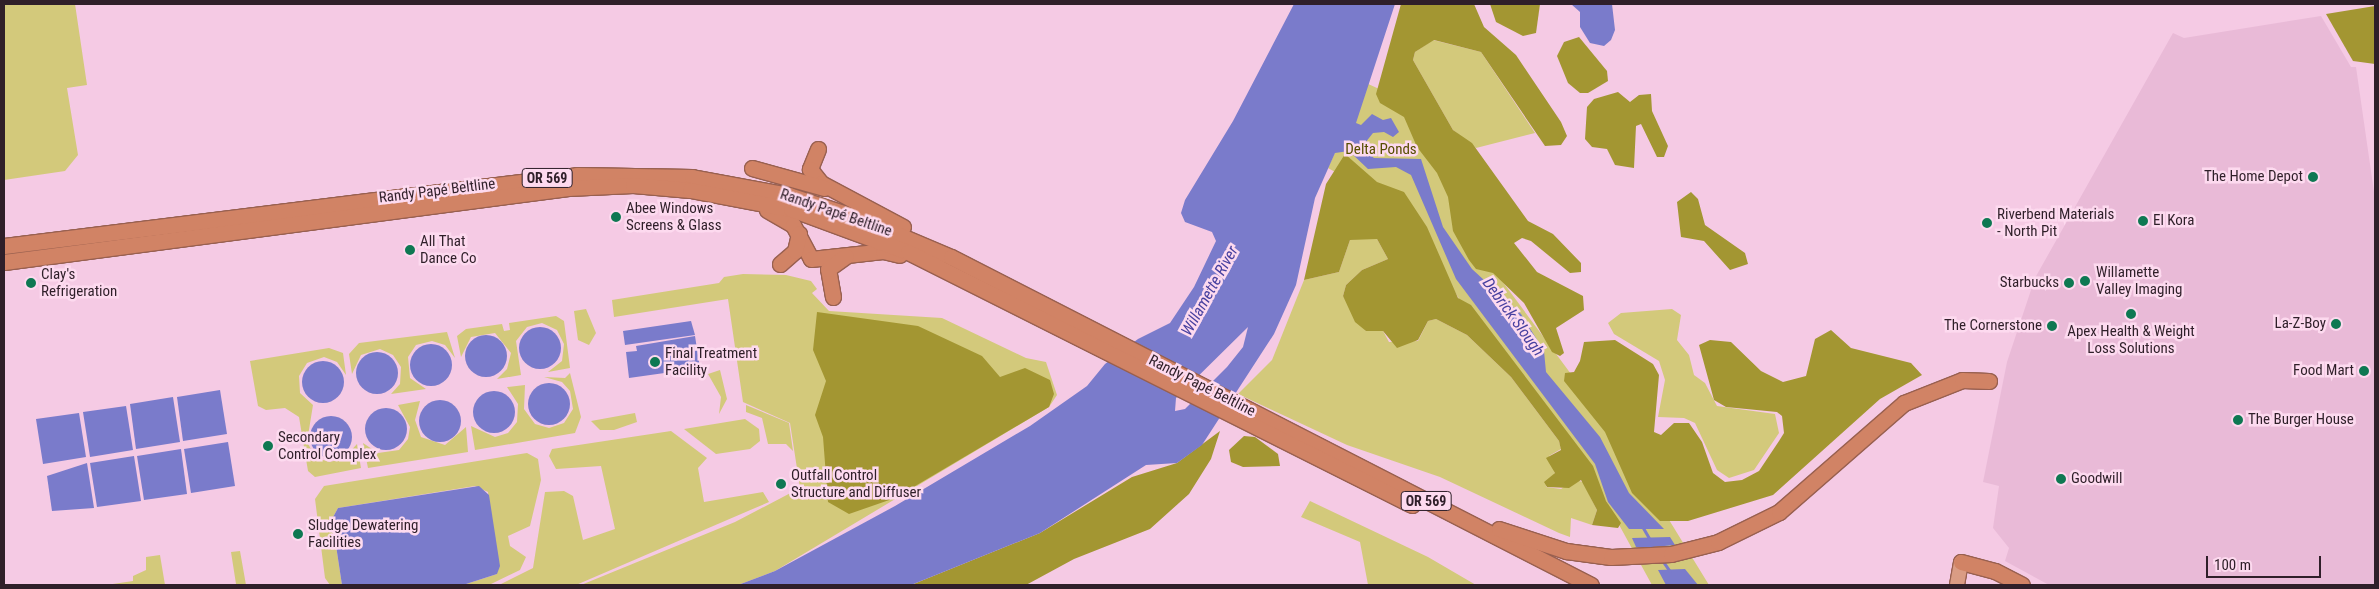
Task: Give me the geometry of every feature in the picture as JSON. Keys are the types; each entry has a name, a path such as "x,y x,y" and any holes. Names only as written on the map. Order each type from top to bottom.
{"highway":[{"path":"818,149 810,164 812,173 838,192 951,257"},
{"path":"752,168 838,192"},
{"name":"Randy Papé Beltline","path":"4,246 535,179 633,174 692,177 789,195 861,219 951,257 1063,323 1259,422 1569,585"},
{"name":"Randy Papé Beltline","path":"4,262 568,188 633,185 735,198 791,209 873,237 1022,309 1063,323"},
{"path":"735,198 780,214 799,233 811,259 850,254 892,252 1022,309"},
{"path":"780,264 795,251 799,233"},
{"path":"832,298 828,270 850,254"},
{"path":"1325,450 1518,536 1566,551 1625,557 1686,551 1736,535 1779,512 1916,396 1962,380 1989,381"},
{"name":"Randy Papé Beltline","path":"1259,422 1325,450 1591,585"},
{"path":"1957,585 1961,562 1995,571 2022,585"}],"shaded area":[{"path":"1401,4 1474,4 1484,27 1516,55 1561,122 1567,136 1561,145 1545,146 1481,52 1434,40 1415,52 1413,60 1453,130 1472,143 1528,221 1553,234 1581,263 1581,272 1570,273 1531,241 1522,238 1514,243 1537,272 1583,296 1584,310 1556,328 1564,353 1560,356 1552,352 1524,303 1493,273 1476,269 1469,260 1453,231 1448,197 1437,173 1417,147 1404,117 1380,103 1376,94"},
{"path":"1490,4 1540,4 1536,33 1523,36 1496,22"},
{"path":"2375,6 2375,64 2353,61 2326,14"},
{"path":"2321,16 2351,67 2356,67 2375,199 2375,585 2049,585 2005,561 2009,548 1993,528 1999,486 1983,482 2007,362 2035,278 2173,33 2184,38"},
{"path":"1579,37 1607,71 1608,81 1588,93 1580,93 1568,83 1557,56 1564,42"},
{"path":"1618,92 1630,102 1639,95 1651,94 1652,111 1668,146 1664,157 1657,157 1641,124 1636,126 1634,168 1615,165 1607,149 1592,147 1585,139 1587,107 1594,99"},
{"path":"1345,154 1377,182 1404,192 1427,227 1458,298 1471,305 1593,466 1606,501 1621,523 1618,528 1592,525 1597,510 1581,480 1569,488 1547,487 1544,482 1555,473 1546,458 1561,450 1559,441 1511,377 1467,335 1436,319 1428,321 1418,340 1397,348 1383,331 1366,331 1355,322 1343,296 1346,285 1362,270 1388,259 1377,239 1350,240 1339,272 1304,280 1326,184"},
{"path":"1691,192 1698,199 1705,225 1745,253 1748,264 1730,270 1704,241 1681,237 1677,202"},
{"path":"817,312 918,326 982,356 1000,377 1025,368 1050,380 1054,394 1049,407 895,498 849,514 828,502 823,437 815,415 826,381 813,350"},
{"path":"1831,330 1851,348 1911,363 1922,375 1880,399 1773,495 1688,521 1660,521 1632,493 1605,432 1564,381 1565,373 1574,372 1580,361 1584,342 1615,340 1653,364 1659,375 1654,432 1661,435 1674,423 1689,423 1702,442 1713,473 1725,482 1742,480 1759,471 1784,433 1782,416 1777,412 1726,407 1714,400 1699,345 1710,340 1731,342 1761,371 1783,382 1806,376 1815,339"},
{"path":"1220,431 1211,459 1189,494 1150,529 1074,559 1026,585 911,585 1040,533 1132,477 1177,463"},
{"path":"1244,436 1255,437 1278,454 1280,466 1243,467 1231,462 1229,450"}],"green space":[{"path":"4,4 75,4 87,85 67,88 78,155 65,171 4,180"},
{"path":"1433,40 1481,52 1535,133 1476,148 1453,130 1413,60 1415,52"},
{"name":"Delta Ponds","path":"1366,83 1388,93 1447,164 1479,250 1620,440 1709,585 1652,585 1606,501 1471,319 1408,213 1328,168"},
{"path":"1362,238 1377,239 1388,259 1362,270 1346,285 1343,296 1366,331 1383,331 1389,342 1418,341 1428,321 1436,319 1467,335 1511,377 1559,441 1561,449 1549,456 1555,473 1546,487 1561,489 1575,480 1583,482 1597,510 1592,525 1571,518 1570,537 1559,533 1440,477 1347,445 1238,394 1272,360 1304,280 1339,272 1350,240"},
{"path":"743,274 786,275 811,281 817,289 812,293 829,311 942,318 1026,358 1046,362 1057,395 1049,407 775,571 738,585 581,585 735,522 800,488 790,423 743,402 728,299 614,317 612,300 719,283 724,277"},
{"path":"586,309 596,333 589,345 578,340 574,311"},
{"path":"1672,309 1681,315 1677,340 1689,355 1694,375 1705,383 1717,406 1775,414 1779,433 1754,470 1729,478 1717,470 1695,423 1684,418 1658,417 1665,380 1659,361 1614,334 1608,323 1621,313"},
{"path":"556,316 564,321 570,368 548,372 562,361 564,344 557,330 542,323 527,327 516,341 521,375 497,379 507,369 511,353 495,333 471,337 461,357 457,336 466,329 502,324 504,331 510,330 509,323"},
{"path":"447,332 455,358 445,345 432,341 416,345 408,357 410,378 426,389 391,394 400,384 401,367 393,355 380,349 361,355 352,374 349,354 359,343"},
{"path":"329,348 343,353 346,375 337,362 324,357 307,363 299,376 300,393 313,405 307,442 316,458 330,462 344,458 357,444 361,468 315,477 308,471 299,417 285,408 266,410 258,406 250,361"},
{"path":"720,370 727,399 719,414 721,397 708,374"},
{"path":"570,373 581,417 575,433 475,450 471,426 495,437 508,433 517,422 518,404 507,387 525,385 524,409 535,424 549,428 564,423 573,409 570,391 562,382 544,377 565,378"},
{"path":"420,401 415,420 421,437 445,445 466,427 468,452 368,468 363,443 378,453 399,450 408,439 410,427 398,405"},
{"path":"746,405 789,423 793,451 786,444 768,444 762,418 746,412"},
{"path":"635,413 637,422 614,430 600,430 591,421"},
{"path":"745,419 759,429 760,441 750,449 716,454 684,429"},
{"path":"671,431 707,458 698,468 704,502 763,492 769,502 576,585 499,585 533,568 545,492 564,491 573,496 583,540 615,529 601,466 556,469 549,456 552,449"},
{"path":"527,453 538,459 541,480 530,526 508,536 510,546 526,557 520,570 489,585 463,585 497,574 488,492 475,486 338,508 332,519 342,585 330,585 325,578 315,499 324,486"},
{"path":"1310,501 1428,557 1476,585 1368,585 1360,542 1301,517"},
{"path":"240,551 246,585 226,585 236,584 231,552"},
{"path":"160,555 165,585 106,585 133,581 133,576 146,570 146,557"}],"water":[{"name":"Willamette River","path":"1294,4 1395,4 1356,123 1361,125 1372,114 1383,120 1391,118 1399,132 1393,137 1384,132 1373,133 1361,148 1374,158 1421,159 1443,227 1472,269 1521,314 1544,351 1546,372 1600,437 1629,493 1664,529 1629,529 1608,502 1595,464 1456,279 1411,175 1396,167 1368,169 1349,151 1335,153 1315,198 1296,285 1274,334 1202,445 1177,463 1146,465 1040,533 911,585 738,585 775,571 895,506 1030,426 1087,386 1105,364 1138,339 1170,323 1194,287 1216,241 1212,232 1185,222 1181,213 1185,200 1233,121","holes":["1248,327 1243,347 1227,367 1185,409 1175,411 1176,398"]},
{"path":"1571,4 1612,4 1615,30 1611,40 1604,46 1590,43 1580,27 1580,12"},
{"path":"691,321 695,335 625,345 623,331"},
{"path":"544,327 552,330 558,336 561,348 558,360 552,366 536,369 528,366 522,360 519,344 522,336 528,330"},
{"path":"490,335 498,338 504,344 507,356 504,368 498,374 482,377 474,374 468,368 465,352 468,344 474,338"},
{"path":"695,336 700,368 629,378 626,352 637,351 636,346"},
{"path":"435,344 443,347 449,353 452,365 449,377 443,383 427,386 419,383 413,377 410,361 413,353 419,347"},
{"path":"381,352 389,355 395,361 398,373 395,385 389,391 373,394 365,391 359,385 356,369 359,361 365,355"},
{"path":"327,361 335,364 341,370 344,382 341,394 335,400 319,403 311,400 305,394 302,378 305,370 311,364"},
{"path":"553,383 561,386 567,392 570,404 567,416 561,422 545,425 537,422 531,416 528,400 531,392 537,386"},
{"path":"220,390 227,434 183,441 177,397"},
{"path":"498,391 506,394 512,400 515,412 512,424 506,430 490,433 482,430 476,424 473,408 476,400 482,394"},
{"path":"173,397 180,442 136,449 130,404"},
{"path":"444,400 452,403 458,409 461,421 458,433 452,439 436,442 428,439 422,433 419,417 422,409 428,403"},
{"path":"126,406 133,450 90,457 83,412"},
{"path":"390,408 398,411 404,417 407,429 404,441 398,447 382,450 374,447 368,441 365,425 368,417 374,411"},
{"path":"79,413 86,457 43,464 36,419"},
{"path":"335,416 343,419 349,425 352,437 349,449 343,455 327,458 319,455 313,449 310,433 313,425 319,419"},
{"path":"228,442 235,486 191,493 184,449"},
{"path":"181,449 187,494 144,500 137,456"},
{"path":"134,456 141,501 97,507 90,463"},
{"path":"87,463 94,508 52,511 47,476"},
{"path":"479,486 489,495 500,566 497,574 463,585 342,585 332,519 338,508"},
{"path":"1670,537 1675,545 1643,548 1636,547 1632,538"},
{"path":"1685,569 1698,585 1666,585 1658,570"}],"waterway":[{"name":"Debrick Slough","path":"1643,527 1650,539"},
{"name":"Debrick Slough","path":"1663,561 1670,571"}],"place":[{"name":"The Home Depot","path":"2313,177"},
{"name":"Abee Windows Screens & Glass","path":"616,217"},
{"name":"El Kora","path":"2143,221"},
{"name":"Riverbend Materials - North Pit","path":"1987,223"},
{"name":"All That Dance Co","path":"410,250"},
{"name":"Willamette Valley Imaging","path":"2085,281"},
{"name":"Clay's Refrigeration","path":"31,283"},
{"name":"Starbucks","path":"2069,283"},
{"name":"Apex Health & Weight Loss Solutions","path":"2131,314"},
{"name":"La-Z-Boy","path":"2336,324"},
{"name":"The Cornerstone","path":"2052,326"},
{"name":"Final Treatment Facility","path":"655,362"},
{"name":"Food Mart","path":"2364,371"},
{"name":"The Burger House","path":"2238,420"},
{"name":"Secondary Control Complex","path":"268,446"},
{"name":"Goodwill","path":"2061,479"},
{"name":"Outfall Control Structure and Diffuser","path":"781,484"},
{"name":"Sludge Dewatering Facilities","path":"298,534"}]}
